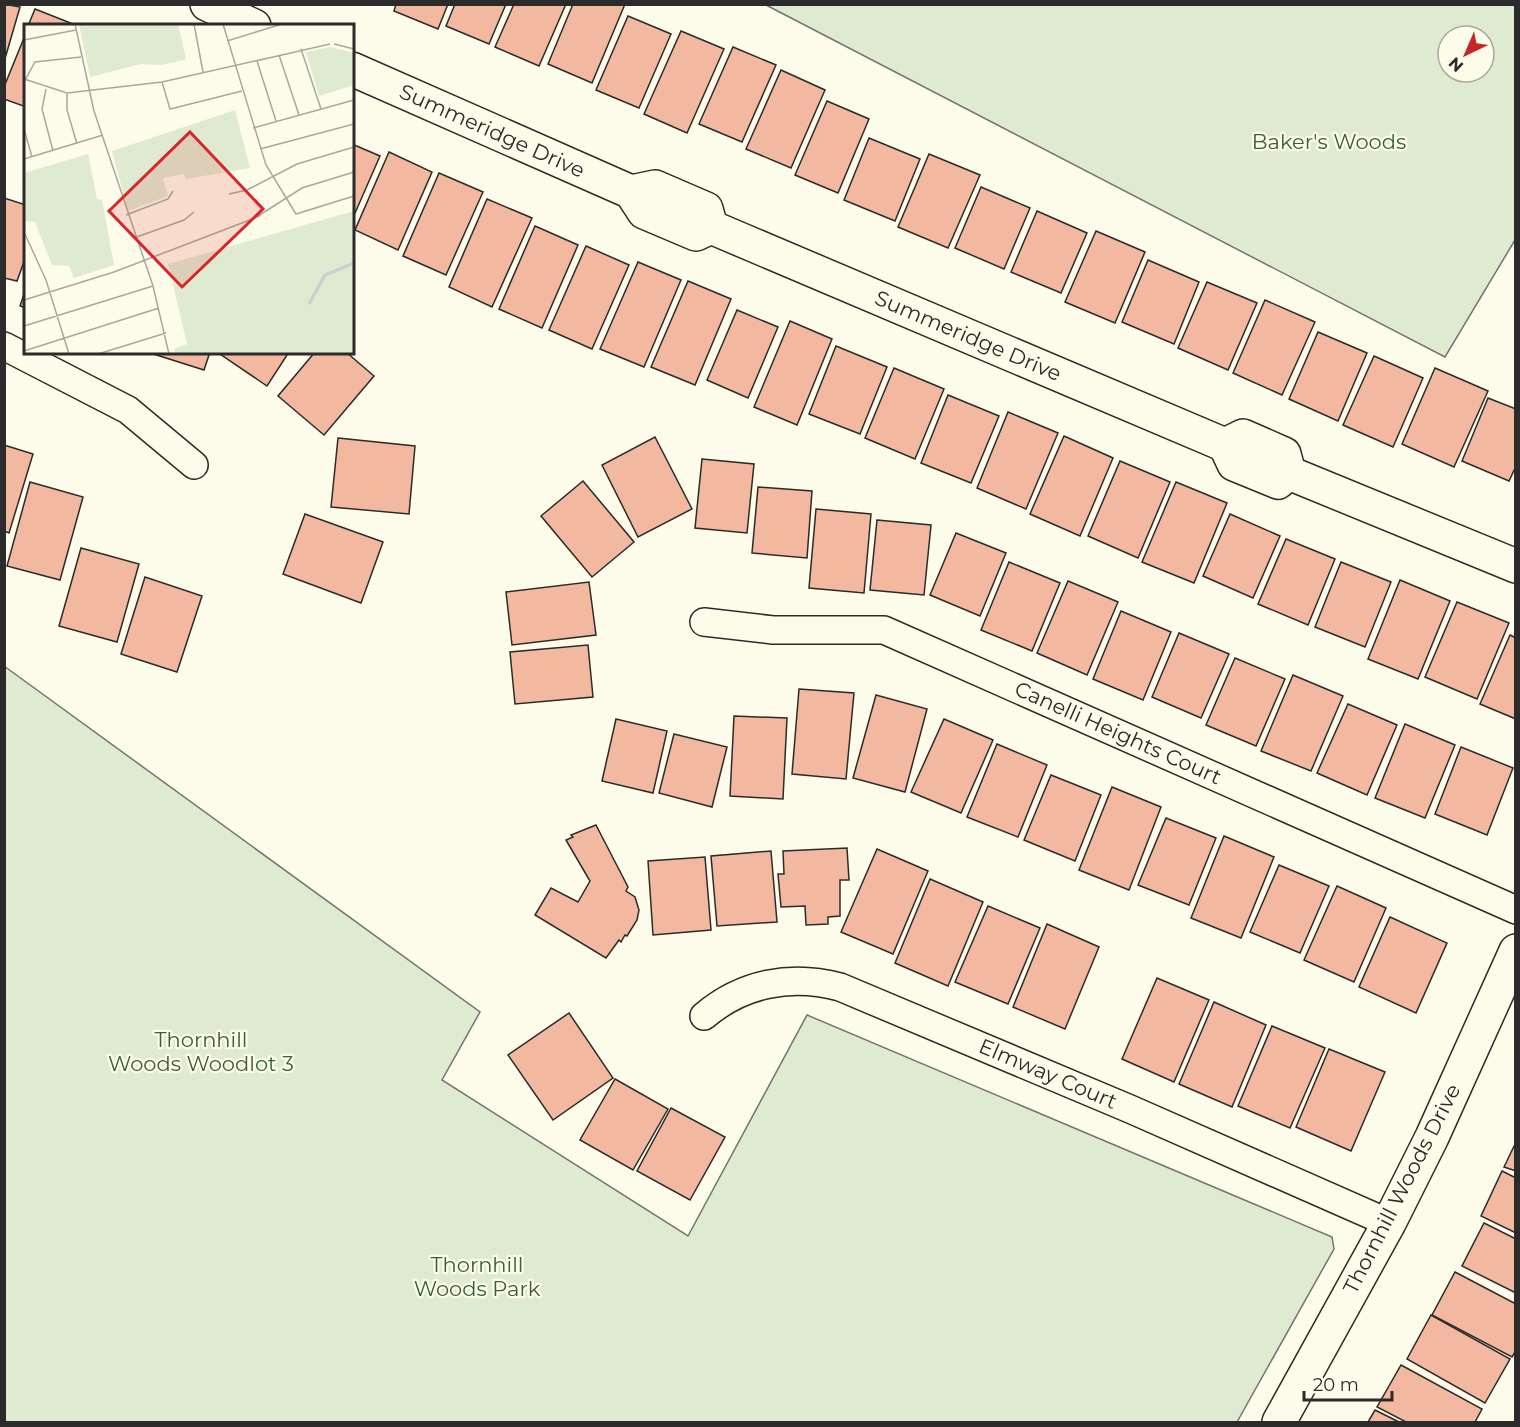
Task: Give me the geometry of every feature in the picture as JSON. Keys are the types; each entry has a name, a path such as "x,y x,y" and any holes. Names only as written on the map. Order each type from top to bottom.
{"street":[{"path":"207,4 250,24"},
{"name":"Summeridge Drive","path":"354,70 631,192 644,213 696,234 711,227 1225,445 1234,464 1278,482 1289,472 1515,566"},
{"path":"4,346 128,410 194,465"},
{"name":"Canelli Heights Court","path":"704,622 773,630 884,630 1515,910"},
{"name":"Thornhill Woods Drive","path":"1279,1422 1389,1223 1432,1137 1515,951"},
{"name":"Elmway Court","path":"704,1016 734,996 768,983 804,980 840,987 1130,1109 1389,1223"}],"green space":[{"name":"Baker's Woods","path":"766,5 1515,5 1515,240 1445,357"},
{"path":"4,666 480,1012 442,1080 688,1236 807,1015 1332,1237 1334,1249 1237,1422 5,1422"}],"building":[{"path":"4,4 20,7 4,62"},
{"path":"396,4 448,4 438,29 394,11"},
{"path":"455,4 506,4 489,44 446,26"},
{"path":"514,4 566,4 539,66 495,47"},
{"path":"573,4 625,4 592,83 548,64"},
{"path":"35,9 73,24 29,24"},
{"path":"628,16 671,34 639,108 596,90"},
{"path":"681,31 724,49 687,133 644,114"},
{"path":"24,38 24,106 4,99 4,87"},
{"path":"733,47 776,65 742,142 699,124"},
{"path":"781,70 825,90 791,168 746,149"},
{"path":"827,101 869,119 838,193 795,175"},
{"path":"869,138 920,159 895,221 844,200"},
{"path":"354,145 380,156 354,215"},
{"path":"389,152 432,172 398,250 355,230"},
{"path":"929,154 980,175 948,248 898,227"},
{"path":"439,173 483,192 446,275 403,256"},
{"path":"981,187 1030,208 1004,269 955,248"},
{"path":"4,198 24,204 24,262 17,281 4,278"},
{"path":"487,199 532,218 492,307 449,287"},
{"path":"1037,211 1087,233 1061,293 1011,272"},
{"path":"535,226 578,245 542,328 499,309"},
{"path":"1096,231 1145,252 1115,323 1065,302"},
{"path":"586,246 629,265 592,349 549,330"},
{"path":"1148,260 1199,282 1174,344 1122,322"},
{"path":"638,262 681,280 644,367 600,349"},
{"path":"688,281 731,299 695,385 651,367"},
{"path":"1207,282 1257,303 1228,370 1178,348"},
{"path":"24,294 24,307 20,306"},
{"path":"1265,300 1315,322 1282,395 1233,373"},
{"path":"737,310 778,327 748,398 707,380"},
{"path":"790,321 832,339 797,425 754,407"},
{"path":"1318,332 1367,353 1338,421 1289,399"},
{"path":"836,346 887,367 860,434 809,414"},
{"path":"153,354 209,354 204,370"},
{"path":"220,354 288,354 267,386"},
{"path":"313,354 348,354 374,376 324,435 278,396"},
{"path":"1374,356 1423,378 1393,447 1343,425"},
{"path":"894,368 944,389 915,459 865,438"},
{"path":"1435,368 1488,391 1454,467 1402,444"},
{"path":"948,395 999,416 971,483 921,463"},
{"path":"1488,398 1516,409 1516,466 1509,481 1462,461"},
{"path":"1008,412 1058,433 1026,509 977,488"},
{"path":"1064,436 1113,458 1080,536 1030,514"},
{"path":"655,437 692,509 638,537 602,465"},
{"path":"338,438 415,446 409,514 331,507"},
{"path":"4,445 33,454 9,533 4,531"},
{"path":"702,459 754,464 747,533 695,528"},
{"path":"1120,461 1170,482 1138,558 1088,536"},
{"path":"583,481 634,542 592,577 541,516"},
{"path":"30,482 83,497 60,580 7,566"},
{"path":"1176,482 1227,503 1194,583 1142,562"},
{"path":"758,487 812,491 807,558 752,553"},
{"path":"816,509 871,514 864,593 809,588"},
{"path":"305,514 383,542 361,603 283,574"},
{"path":"1230,514 1280,536 1253,598 1203,576"},
{"path":"877,520 931,525 924,595 870,590"},
{"path":"956,533 1006,553 980,616 930,595"},
{"path":"1286,539 1335,559 1308,625 1258,604"},
{"path":"81,548 139,564 117,642 59,626"},
{"path":"1009,562 1060,583 1032,651 981,630"},
{"path":"1341,562 1391,582 1365,647 1315,627"},
{"path":"145,577 202,596 177,672 121,654"},
{"path":"1400,580 1450,601 1418,679 1368,659"},
{"path":"1068,581 1118,602 1087,675 1037,653"},
{"path":"589,582 596,635 512,645 506,592"},
{"path":"1457,602 1509,623 1477,699 1425,677"},
{"path":"1121,611 1171,632 1143,700 1093,679"},
{"path":"1179,633 1229,654 1201,718 1152,697"},
{"path":"1510,635 1516,638 1516,719 1480,704"},
{"path":"588,645 593,697 515,704 510,652"},
{"path":"1235,658 1285,679 1256,746 1206,725"},
{"path":"1293,675 1343,696 1311,771 1261,751"},
{"path":"799,689 854,693 846,779 792,774"},
{"path":"876,695 927,709 905,792 853,778"},
{"path":"1348,704 1397,725 1367,795 1317,773"},
{"path":"734,716 787,718 783,799 730,796"},
{"path":"616,719 667,731 653,793 602,781"},
{"path":"944,719 993,740 961,813 911,792"},
{"path":"1405,724 1455,745 1425,818 1375,798"},
{"path":"674,734 727,747 712,807 659,793"},
{"path":"997,744 1047,765 1018,837 967,817"},
{"path":"1461,747 1513,768 1487,835 1435,814"},
{"path":"1051,775 1101,795 1075,861 1024,840"},
{"path":"1112,787 1161,807 1129,890 1079,870"},
{"path":"1166,818 1216,838 1189,905 1138,885"},
{"path":"596,825 628,887 626,891 635,897 639,910 637,920 627,936 625,935 621,942 619,940 606,958 535,915 551,888 578,902 590,881 566,840 573,837 571,835"},
{"path":"1224,836 1274,857 1241,938 1191,918"},
{"path":"847,848 849,880 840,880 840,916 828,917 828,924 806,925 805,906 781,907 778,874 784,874 783,851"},
{"path":"877,849 928,871 893,954 841,932"},
{"path":"771,851 777,922 717,926 711,856"},
{"path":"705,857 711,930 653,935 648,861"},
{"path":"1279,865 1329,886 1300,953 1250,932"},
{"path":"930,879 983,902 948,986 895,963"},
{"path":"1337,886 1386,908 1354,982 1304,960"},
{"path":"988,906 1040,928 1008,1004 955,982"},
{"path":"1390,917 1447,943 1416,1013 1359,987"},
{"path":"1047,924 1099,947 1065,1029 1013,1007"},
{"path":"1157,978 1209,1000 1174,1082 1122,1059"},
{"path":"1214,1002 1266,1025 1232,1107 1179,1084"},
{"path":"569,1013 613,1078 553,1120 508,1055"},
{"path":"1272,1026 1325,1048 1290,1128 1238,1106"},
{"path":"1329,1049 1385,1072 1351,1151 1296,1127"},
{"path":"615,1079 668,1109 633,1170 580,1140"},
{"path":"671,1108 725,1137 690,1200 637,1171"},
{"path":"1516,1142 1516,1171 1504,1167"},
{"path":"1502,1171 1516,1178 1516,1233 1481,1216"},
{"path":"1484,1223 1516,1239 1516,1293 1462,1266"},
{"path":"1455,1272 1516,1304 1516,1350 1512,1357 1432,1315"},
{"path":"1431,1315 1510,1359 1485,1403 1407,1359"},
{"path":"1401,1365 1482,1409 1475,1422 1406,1422 1377,1407"},
{"path":"1375,1410 1399,1422 1368,1422"}],"park label":[{"name":"Thornhill Woods Woodlot 3","path":"201,1052"},
{"name":"Thornhill Woods Park","path":"477,1277"}]}
